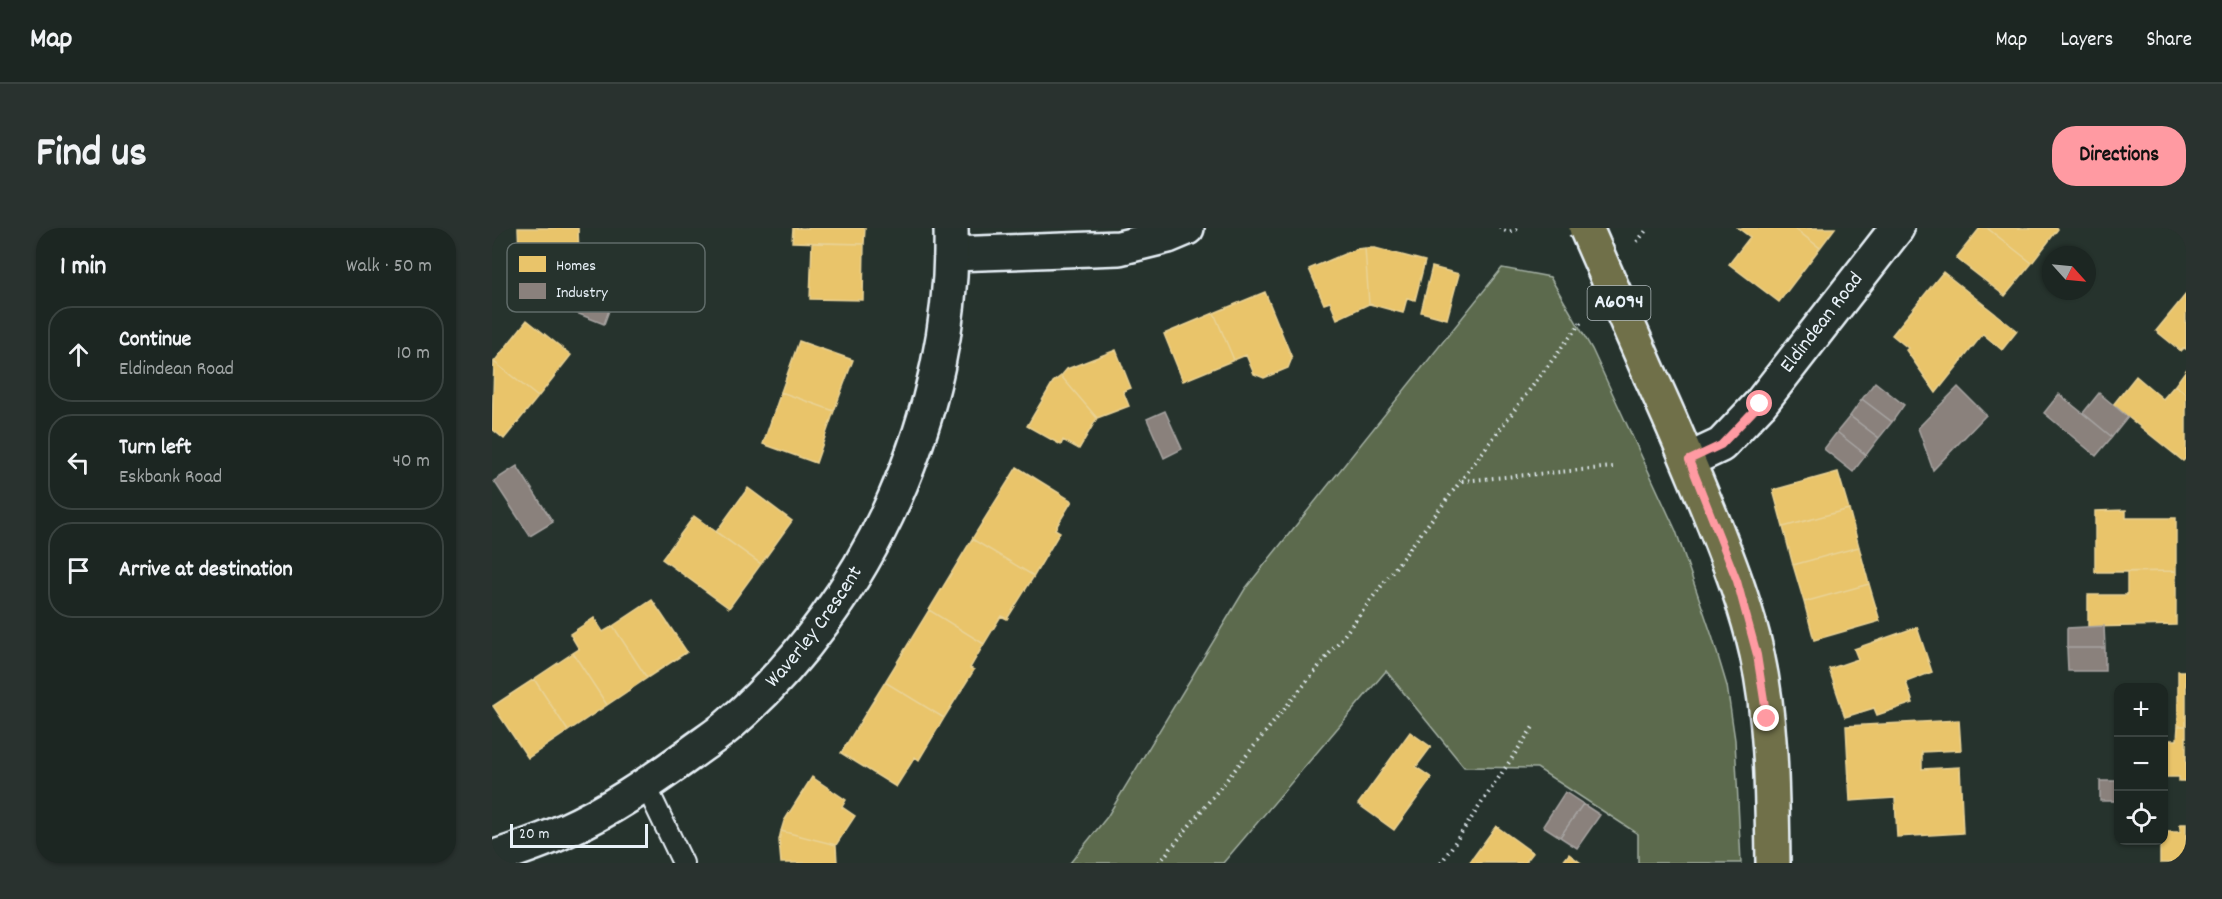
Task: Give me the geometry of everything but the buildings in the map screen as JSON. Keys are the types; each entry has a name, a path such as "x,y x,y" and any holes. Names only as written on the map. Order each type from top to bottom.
{"main road":[{"name":"A6094","path":"1586,228 1689,460 1737,581 1757,655 1767,719 1773,863"}],"street":[{"name":"Waverley Crescent","path":"492,858 564,831 646,786 731,723 778,677 820,626 857,571 888,512 913,451 933,388 945,323 951,241 1119,248 1168,236 1187,228"},
{"name":"Eldindean Road","path":"1689,460 1721,445 1760,404 1897,228"}],"lane":[{"path":"646,786 683,863"}],"path":[{"path":"1499,228 1508,232 1521,228"},
{"path":"1636,243 1648,228"},
{"path":"1159,863 1342,638 1584,318"},
{"path":"1462,481 1613,467"},
{"path":"1441,863 1535,724"}],"green space":[{"path":"1502,268 1550,277 1592,349 1676,531 1727,686 1735,740 1741,863 1638,863 1638,834 1537,768 1464,767 1386,671 1223,863 1070,863 1107,817 1245,589"}],"route":[{"path":"1760,404 1721,445 1689,460 1737,581 1757,655 1767,719"}]}
